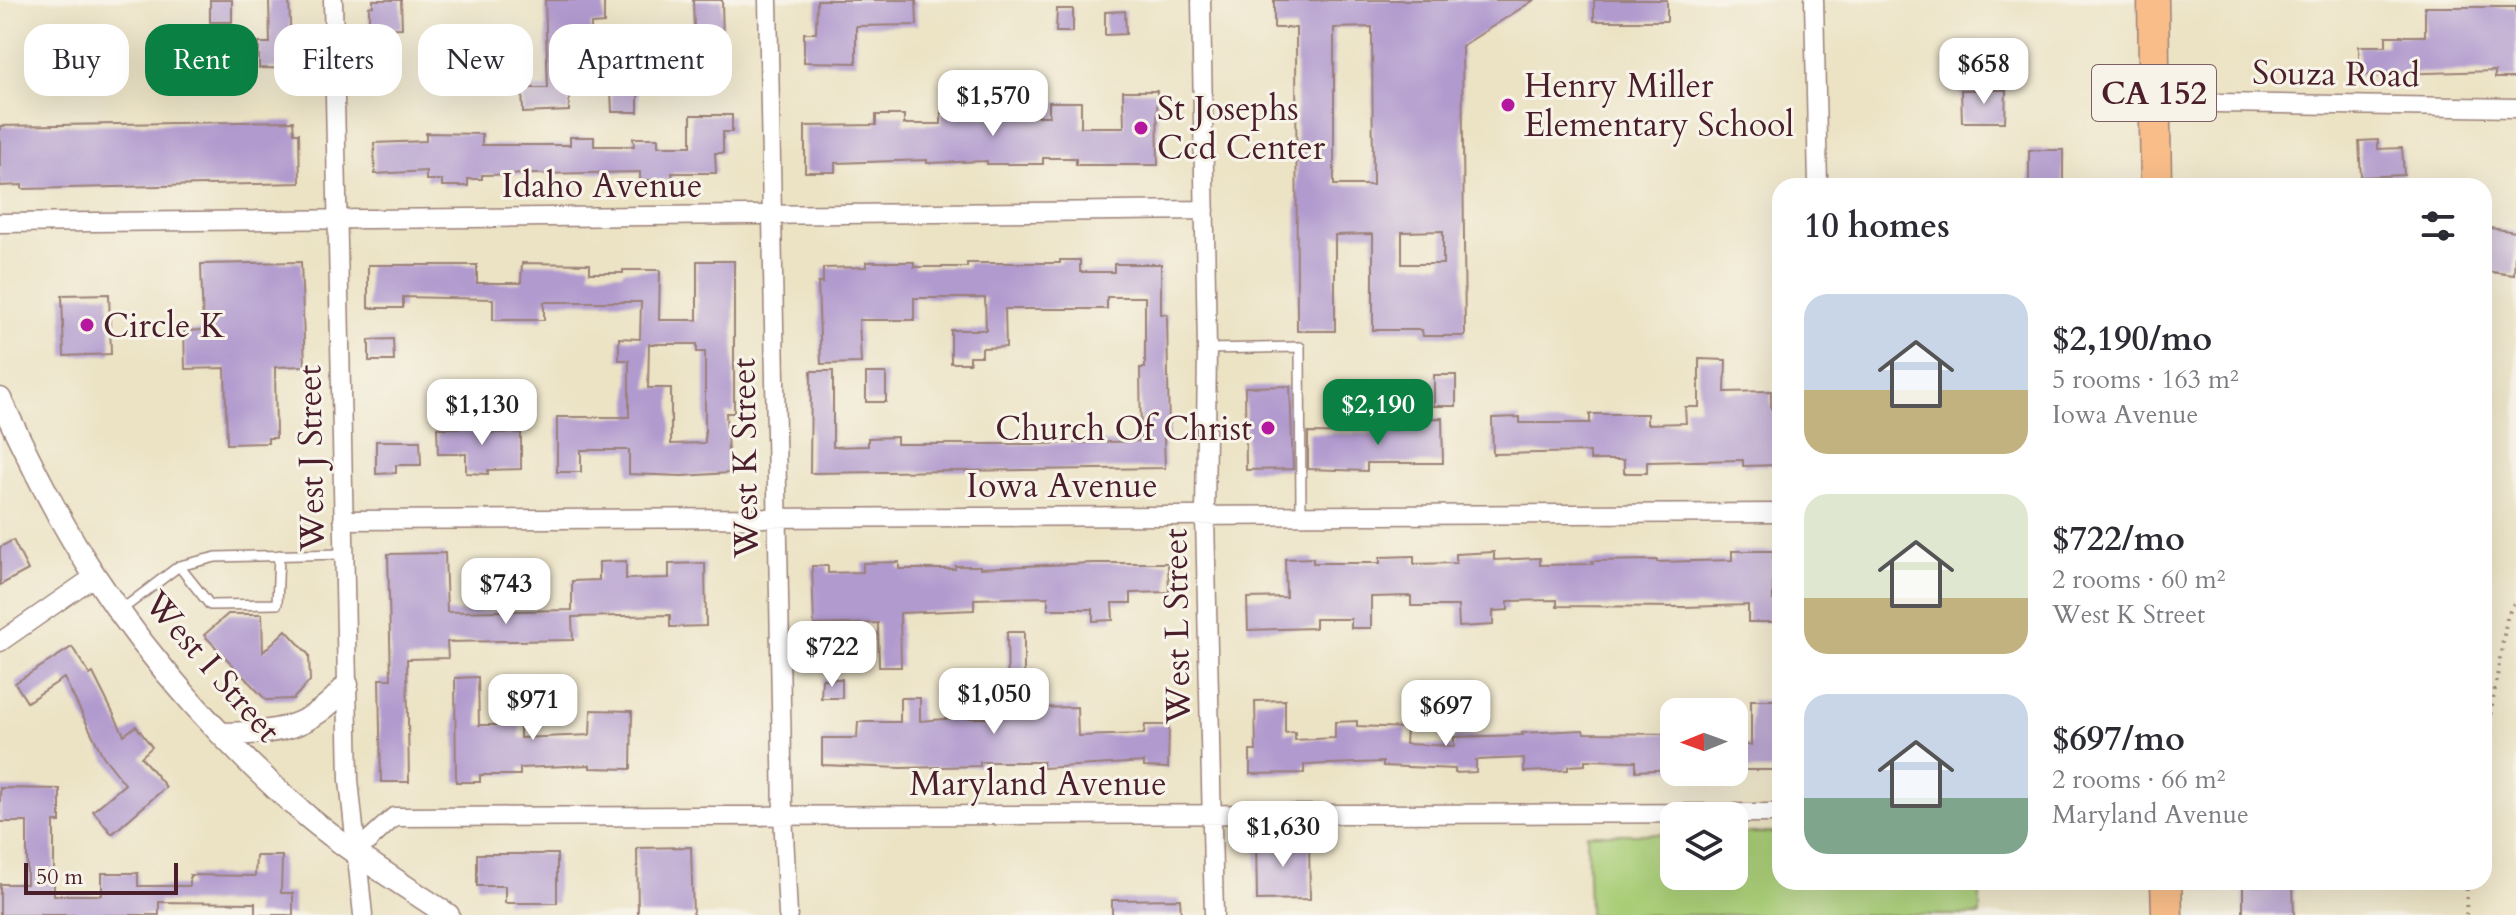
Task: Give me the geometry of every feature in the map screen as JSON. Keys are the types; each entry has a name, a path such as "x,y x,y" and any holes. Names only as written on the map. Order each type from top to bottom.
{"highway":[{"name":"CA 152","path":"2153,0 2156,178"},
{"path":"2166,890 2167,915"}],"street":[{"name":"West J Street","path":"333,0 349,780 363,915"},
{"name":"West K Street","path":"768,0 783,813 788,915"},
{"name":"West L Street","path":"1201,0 1207,349 1205,517 1214,915"},
{"path":"1814,0 1818,178"},
{"name":"Souza Road","path":"2154,102 2516,108"},
{"name":"Idaho Avenue","path":"0,223 1205,210"},
{"name":"West I Street","path":"0,399 58,514 95,576 174,680 221,734 310,819 448,915"},
{"name":"Iowa Avenue","path":"343,520 1772,513"},
{"path":"0,642 95,576"},
{"path":"221,734 268,731 304,722 328,707 347,685"},
{"name":"Maryland Avenue","path":"356,852 394,817 783,813 1211,816 1772,813"}],"lane":[{"path":"1207,349 1300,347 1301,515"},
{"path":"120,611 179,566 216,557 344,554"},
{"path":"179,566 210,605 277,604 279,555"}],"path":[{"path":"2492,706 2507,617 2516,599"},
{"path":"2466,915 2467,890"}],"green space":[{"path":"1748,833 1772,833 1772,890 1980,890 1980,915 1589,915 1587,834 1660,834 1660,890 1748,890"}],"building":[{"path":"210,0 232,0 232,22 210,22"},
{"path":"269,0 289,0 290,24 274,24 274,68 259,68 259,43 270,43"},
{"path":"373,0 401,0 402,24 369,24 369,7 373,6"},
{"path":"545,0 604,0 604,23 549,24 549,96 569,96 569,111 523,113 522,96 533,96 533,88 548,88"},
{"path":"693,0 722,0 723,24 694,24"},
{"path":"817,0 916,0 917,25 856,26 856,63 804,62 804,33 816,33"},
{"path":"1274,0 1534,0 1462,46 1465,336 1423,336 1422,330 1373,330 1373,234 1335,235 1335,331 1297,331 1296,28 1274,28","holes":["1372,27 1373,185 1334,185 1334,28","1443,231 1443,264 1402,264 1402,232"]},
{"path":"1594,0 1667,0 1667,21 1594,21"},
{"path":"2425,7 2516,7 2516,78 2495,78 2495,71 2359,75 2359,46 2386,46 2386,36 2425,36"},
{"path":"1057,9 1073,9 1073,32 1056,32"},
{"path":"1125,11 1126,34 1105,35 1105,12"},
{"path":"1961,90 2006,90 2005,122 1962,122"},
{"path":"1123,91 1157,91 1158,165 1076,165 1076,158 1043,158 1043,164 987,164 987,161 927,163 927,160 835,163 835,172 805,172 805,126 876,125 876,115 904,115 904,124 941,124 941,113 980,111 980,116 1049,116 1049,102 1081,102 1081,127 1124,127"},
{"path":"611,96 638,96 638,112 612,112"},
{"path":"691,115 732,115 732,132 723,132 723,153 715,153 716,173 672,173 673,180 640,180 640,172 482,175 482,179 468,179 468,186 442,186 442,180 426,180 426,171 375,174 374,143 426,141 426,133 482,134 482,145 570,145 570,137 594,137 594,146 634,146 633,138 658,138 658,146 691,146"},
{"path":"293,121 294,133 299,133 300,183 22,189 22,185 0,186 0,126"},
{"path":"2378,140 2378,149 2402,148 2404,175 2361,177 2359,141"},
{"path":"2029,150 2063,150 2063,178 2029,178"},
{"path":"2492,228 2516,232 2514,275 2492,272"},
{"path":"1060,260 1080,260 1080,272 1114,272 1114,264 1161,264 1161,314 1167,314 1169,438 1164,438 1165,468 810,473 811,371 833,371 833,447 868,446 868,438 897,437 897,444 1141,441 1140,368 1145,368 1145,297 1107,297 1107,309 1005,309 1006,347 982,348 982,356 970,356 970,363 951,363 951,330 986,330 985,298 914,298 914,320 859,320 861,363 821,364 818,283 823,283 823,268 866,267 866,262 914,262 914,267 967,267 967,263 1060,263"},
{"path":"697,261 734,261 734,413 726,413 729,473 682,476 629,474 629,450 581,450 581,472 557,472 557,417 629,417 629,360 619,360 619,338 640,339 641,302 544,302 544,320 493,320 493,299 403,297 403,308 368,308 368,265 477,265 477,283 521,283 522,263 590,264 590,273 660,270 659,320 697,320","holes":["649,344 697,344 697,352 705,352 705,443 671,444 671,388 648,388"]},
{"path":"301,262 305,366 275,367 276,438 268,438 268,443 227,444 225,368 185,369 184,331 203,330 201,264"},
{"name":"Circle K","path":"109,294 111,354 64,356 62,295"},
{"path":"393,339 394,361 369,361 369,340"},
{"path":"1699,359 1726,360 1725,392 1771,391 1772,465 1743,466 1743,460 1647,462 1647,473 1624,473 1624,460 1590,460 1590,452 1493,454 1492,418 1520,417 1520,423 1590,423 1590,414 1647,414 1647,424 1686,423 1685,407 1699,407"},
{"path":"866,373 886,373 886,402 866,402"},
{"path":"1434,375 1456,375 1456,406 1434,406"},
{"name":"Church Of Christ","path":"1290,386 1293,469 1246,470 1245,387"},
{"path":"471,414 488,415 488,433 521,433 521,469 488,470 488,474 466,473 466,454 438,454 437,428 471,428"},
{"path":"1442,418 1443,463 1367,463 1367,471 1308,469 1308,433 1378,434 1378,430 1397,430 1397,419"},
{"path":"376,441 420,441 421,465 396,465 396,473 376,474"},
{"path":"13,540 28,570 0,585 0,547"},
{"path":"1732,551 1772,551 1772,622 1748,622 1748,605 1557,606 1557,600 1508,601 1508,610 1493,611 1493,625 1459,627 1458,606 1411,606 1411,596 1371,597 1371,628 1351,628 1351,619 1315,619 1315,628 1248,630 1247,598 1286,597 1285,559 1313,558 1313,563 1380,563 1380,557 1414,556 1414,564 1456,563 1456,554 1494,552 1494,560 1540,558 1540,565 1593,564 1592,561 1732,560"},
{"path":"445,553 447,612 572,610 572,581 599,580 599,562 626,561 626,579 669,578 669,564 705,563 706,626 670,627 670,615 572,617 573,640 447,642 448,658 407,659 409,782 381,782 379,679 391,679 388,554"},
{"path":"899,562 899,569 1168,563 1169,592 1131,593 1131,603 1112,603 1113,620 1093,621 1093,609 1048,609 1048,597 974,599 974,610 900,613 901,667 879,667 878,623 814,625 812,566 828,566 828,573 863,572 863,563"},
{"path":"228,614 262,614 263,652 286,630 309,655 310,681 293,699 266,700 204,635"},
{"path":"1007,632 1024,632 1024,693 1032,693 1033,708 1077,707 1078,736 1144,734 1145,725 1169,725 1168,768 1144,767 1144,762 1043,768 1043,762 980,762 980,766 901,768 822,765 822,738 857,738 858,722 900,722 900,698 920,698 920,721 1002,718 1002,693 1008,693"},
{"path":"72,647 90,675 93,673 124,735 136,726 152,747 141,757 166,787 112,834 93,811 125,784 103,756 64,678 27,702 15,683"},
{"path":"478,677 479,725 520,725 520,738 590,735 591,710 632,711 631,769 590,768 590,765 520,768 520,775 480,775 480,782 456,782 455,678"},
{"path":"822,679 842,679 842,698 821,698"},
{"path":"1285,700 1285,733 1295,732 1295,740 1335,738 1335,722 1357,721 1357,726 1406,728 1405,744 1454,746 1454,737 1583,730 1584,733 1660,734 1660,770 1636,771 1636,761 1585,760 1585,765 1568,766 1568,770 1524,772 1524,758 1476,760 1476,772 1383,766 1383,762 1304,765 1304,773 1250,774 1250,751 1256,751 1255,701"},
{"path":"1751,700 1772,700 1772,770 1748,770 1748,745 1751,745"},
{"path":"0,788 60,789 60,822 54,822 54,895 102,895 102,873 138,873 138,886 190,886 190,875 255,876 256,856 282,856 281,893 293,893 293,915 255,915 255,903 159,902 159,915 0,915 0,884 27,884 27,822 0,822"},
{"path":"1309,838 1310,899 1257,900 1256,840"},
{"path":"691,847 693,915 638,915 637,848"},
{"path":"477,854 557,854 557,903 505,903 505,886 477,886"},
{"path":"2243,890 2293,890 2294,915 2243,915"},
{"path":"1180,899 1181,915 1112,915 1112,900"}],"place":[{"name":"Henry Miller Elementary School","path":"1508,105"},
{"name":"St Josephs Ccd Center","path":"1141,128"},
{"name":"Circle K","path":"87,325"},
{"name":"Church Of Christ","path":"1268,428"}]}
